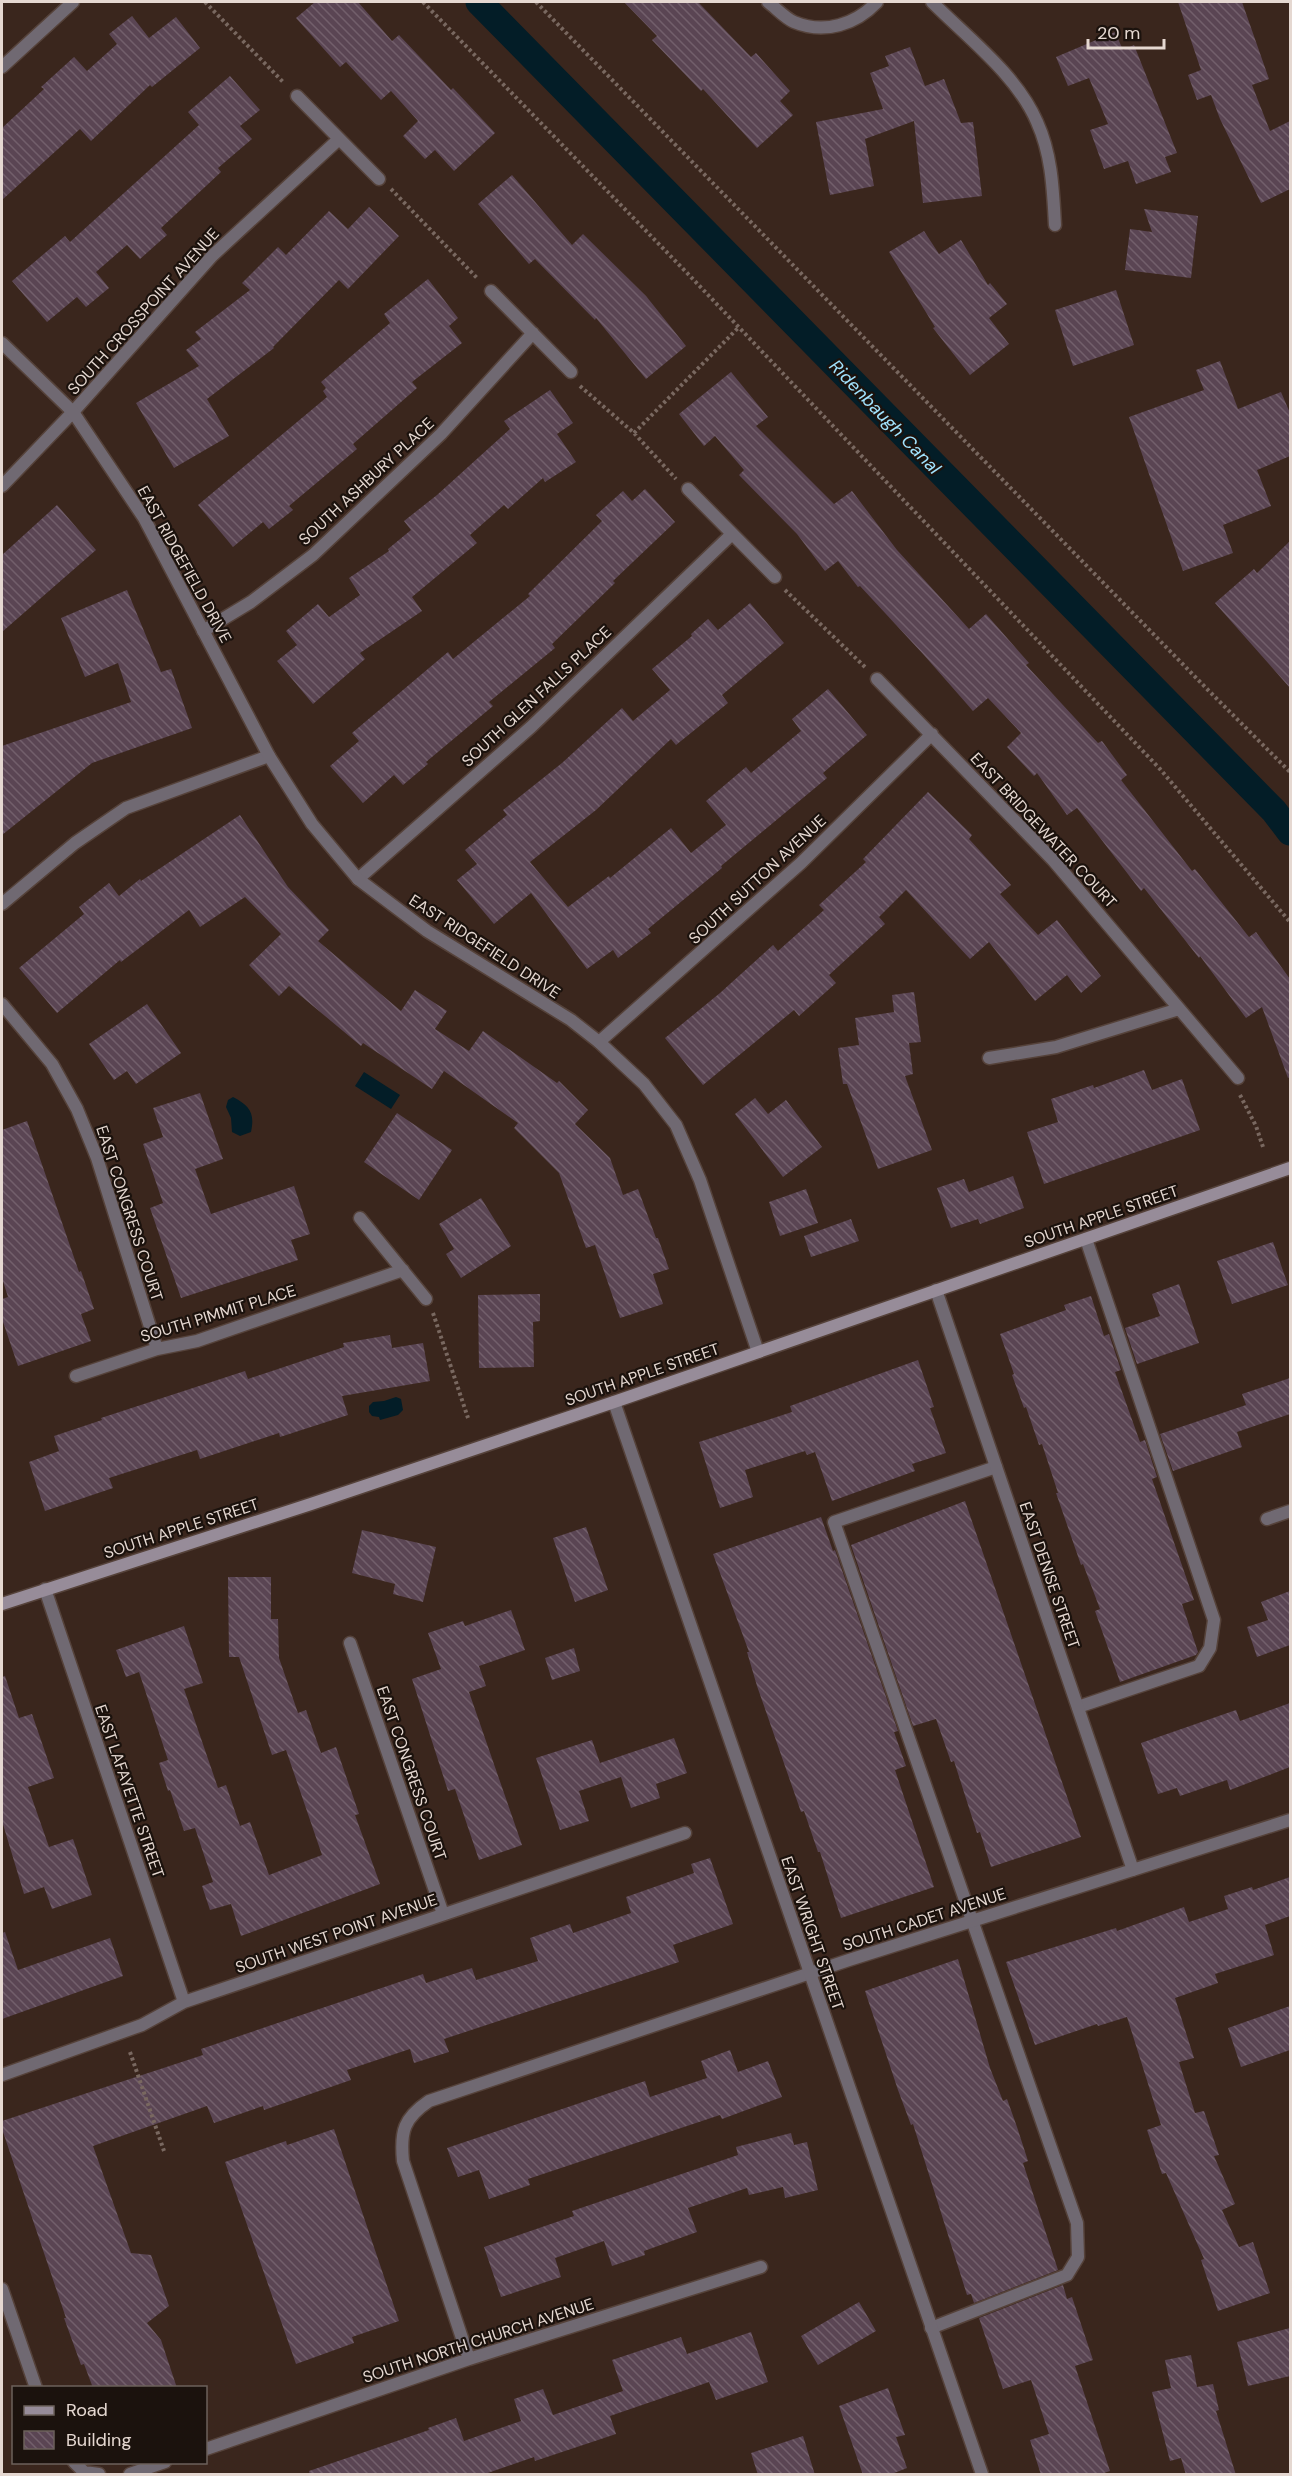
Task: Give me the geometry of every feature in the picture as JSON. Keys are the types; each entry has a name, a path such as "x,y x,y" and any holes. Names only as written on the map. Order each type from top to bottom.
{"main road":[{"name":"SOUTH APPLE STREET","path":"2,1604 311,1504 614,1402 1290,1168"}],"street":[{"path":"2,67 73,2"},
{"path":"768,2 794,22 827,29 848,23 868,11 877,2"},
{"path":"932,2 1010,78 1037,121 1052,171 1055,225"},
{"path":"292,92 383,182"},
{"name":"SOUTH CROSSPOINT AVENUE","path":"2,486 73,412 212,256 339,138"},
{"path":"491,291 571,372"},
{"name":"SOUTH ASHBURY PLACE","path":"203,631 251,602 313,555 441,434 533,333"},
{"name":"EAST RIDGEFIELD DRIVE","path":"2,343 73,412 144,518 269,756 312,824 358,879 427,931 571,1020 599,1042 644,1084 676,1125 700,1180 758,1352"},
{"path":"685,488 778,581"},
{"name":"SOUTH GLEN FALLS PLACE","path":"358,879 531,727 732,534"},
{"name":"EAST BRIDGEWATER COURT","path":"874,675 1053,860 1179,1009 1238,1083"},
{"name":"SOUTH SUTTON AVENUE","path":"599,1042 801,863 932,734"},
{"path":"2,904 75,843 126,808 269,756"},
{"name":"EAST CONGRESS COURT","path":"2,1004 52,1064 77,1109 97,1158 157,1349"},
{"path":"989,1058 1056,1047 1179,1009"},
{"path":"360,1218 426,1299"},
{"path":"1078,1707 1199,1666 1210,1648 1214,1620 1086,1239"},
{"name":"SOUTH PIMMIT PLACE","path":"76,1376 157,1349 197,1341 402,1270"},
{"name":"EAST DENISE STREET","path":"936,1290 1133,1870"},
{"name":"EAST WRIGHT STREET","path":"614,1402 982,2475"},
{"path":"931,2328 1067,2275 1078,2257 1077,2223 834,1522 996,1467"},
{"path":"1267,1519 1290,1511"},
{"name":"EAST LAFAYETTE STREET","path":"45,1589 184,2002"},
{"name":"EAST CONGRESS COURT","path":"350,1643 443,1914"},
{"name":"SOUTH CADET AVENUE","path":"469,2359 403,2161 401,2142 405,2124 415,2111 429,2101 810,1973 1290,1820"},
{"name":"SOUTH WEST POINT AVENUE","path":"2,2075 142,2025 184,2002 685,1833"},
{"name":"SOUTH NORTH CHURCH AVENUE","path":"207,2449 469,2359 761,2267"},
{"path":"2,2289 35,2386"},
{"path":"75,2464 84,2472 99,2475"},
{"path":"130,2475 162,2464"}],"path":[{"path":"205,2 292,92"},
{"path":"423,2 739,327 1160,769 1290,922"},
{"path":"536,2 1290,771"},
{"path":"383,182 480,281"},
{"path":"634,433 739,327"},
{"path":"579,386 634,433 685,488"},
{"path":"778,581 874,675"},
{"path":"1238,1083 1263,1148"},
{"path":"426,1299 435,1316 468,1418"},
{"path":"130,2052 164,2151"}],"water":[{"path":"364,1072 400,1095 391,1109 355,1086"},
{"path":"233,1097 244,1104 252,1115 251,1132 240,1136 232,1132 231,1118 226,1107 228,1100"},
{"path":"396,1397 401,1399 403,1410 398,1415 380,1420 379,1417 372,1416 369,1412 369,1406 373,1402"}],"building":[{"path":"315,2 358,2 392,41 399,35 495,133 454,171 435,150 425,159 403,136 418,121 391,91 381,100 346,62 340,67 296,18"},
{"path":"624,2 698,2 751,57 756,53 790,91 780,101 793,115 757,148 703,89 701,91 652,40 657,36"},
{"path":"1178,2 1242,2 1269,79 1252,85 1270,131 1290,121 1290,189 1261,203 1220,119 1211,95 1197,100 1188,75 1201,70"},
{"path":"132,16 149,38 176,17 200,48 152,87 150,85 91,141 80,129 2,200 2,128 44,89 41,87 74,57 87,71 117,44 109,34"},
{"path":"1115,32 1123,50 1134,45 1177,153 1165,157 1171,172 1136,184 1128,161 1104,169 1090,130 1108,124 1089,78 1068,86 1056,57"},
{"path":"910,47 925,86 944,79 961,123 973,122 982,196 923,203 914,121 865,139 874,186 830,195 816,122 883,109 870,73 889,66 885,56"},
{"path":"230,76 260,110 240,126 252,139 218,168 221,172 161,228 167,235 140,259 127,245 96,272 109,288 86,307 77,297 47,322 12,281 65,236 70,242 199,125 188,112"},
{"path":"512,175 572,245 583,234 646,296 686,346 646,379 596,318 595,320 535,259 529,264 478,204"},
{"path":"369,207 399,236 348,289 339,280 274,348 207,399 229,436 174,468 136,403 199,366 186,350 201,339 195,332 250,290 242,283 278,247 286,255 329,211 348,229"},
{"path":"1144,209 1198,216 1191,278 1125,270 1130,229 1152,232"},
{"path":"924,231 939,254 961,240 988,285 990,283 1007,304 989,318 1009,344 970,375 933,328 935,327 889,252"},
{"path":"428,279 458,318 449,326 462,343 412,382 417,388 353,444 357,449 289,506 293,510 269,529 263,522 233,547 198,505 327,397 323,391 326,388 321,382 390,323 384,314"},
{"path":"1116,290 1134,345 1073,366 1055,310"},
{"path":"1220,361 1238,409 1281,392 1290,413 1290,456 1257,470 1271,506 1223,525 1233,553 1183,571 1129,417 1204,390 1196,370"},
{"path":"731,372 768,417 756,426 834,504 852,491 897,550 969,629 986,614 1029,663 1026,665 1098,743 1102,741 1127,775 1121,780 1192,871 1195,869 1249,937 1256,932 1290,979 1290,1077 1288,1078 1262,1007 1246,1018 1200,956 1199,958 1144,888 1141,891 1077,808 1067,815 1037,773 1034,776 1007,747 1021,733 988,698 973,711 860,586 858,587 838,561 825,571 797,534 739,475 744,470 715,436 704,446 679,414"},
{"path":"550,390 573,423 557,434 576,462 545,482 543,478 508,509 504,505 470,535 477,543 412,597 422,611 360,653 365,659 313,704 277,661 297,645 286,631 318,604 329,617 360,595 349,578 389,551 388,549 411,530 404,521 437,495 510,429 504,421"},
{"path":"645,489 675,522 552,644 555,648 489,702 493,706 426,762 428,764 403,785 394,775 363,803 330,766 359,741 352,733 448,652 453,659 530,596 528,594 602,521 596,515 623,491 632,501"},
{"path":"57,505 96,550 2,632 2,555"},
{"path":"1290,541 1290,688 1215,603 1254,569 1257,573"},
{"path":"127,590 161,672 171,669 192,728 92,763 2,835 2,746 131,702 118,663 85,677 61,618"},
{"path":"750,603 784,643 722,695 728,703 676,745 671,739 596,810 530,862 568,907 609,876 610,878 671,828 691,853 726,825 706,801 746,767 751,773 801,731 792,719 828,689 867,735 823,773 827,778 648,929 651,933 618,958 613,950 587,969 531,893 494,924 457,880 477,864 465,850 507,815 503,810 562,763 622,708 633,721 670,690 652,669 692,636 691,634 708,619 718,630"},
{"path":"928,792 972,835 969,839 1011,885 1000,894 1038,935 1057,920 1101,976 1081,993 1067,975 1035,1001 989,942 970,959 906,890 879,917 885,924 829,975 836,983 799,1016 794,1010 703,1085 665,1038 773,945 778,951 824,910 819,905 866,862 863,859"},
{"path":"240,815 288,887 329,930 318,941 401,1011 415,990 447,1011 435,1029 469,1051 483,1031 557,1083 559,1081 588,1110 575,1124 610,1158 623,1195 638,1189 656,1238 658,1238 669,1269 653,1274 663,1304 620,1318 595,1245 586,1248 559,1173 514,1128 518,1123 444,1071 432,1089 363,1043 361,1046 289,986 279,996 249,965 281,934 245,897 200,927 189,910 121,962 120,960 57,1013 19,968 84,914 79,907 109,883 119,896 140,879 141,881"},
{"path":"914,992 921,1042 909,1043 913,1074 905,1076 932,1150 878,1169 847,1084 843,1084 838,1048 859,1045 855,1018 894,1012 892,995"},
{"path":"147,1004 181,1053 136,1084 127,1071 114,1080 89,1044"},
{"path":"1144,1070 1152,1090 1182,1079 1200,1130 1044,1184 1027,1132 1058,1122 1051,1099 1093,1085 1094,1088"},
{"path":"200,1093 223,1159 195,1169 211,1214 294,1186 310,1234 291,1240 298,1260 181,1298 150,1208 163,1203 143,1144 163,1137 153,1108"},
{"path":"755,1098 768,1114 786,1100 822,1147 783,1177 735,1114"},
{"path":"397,1113 452,1150 419,1200 364,1162"},
{"path":"27,1121 94,1309 81,1314 91,1341 18,1366 2,1319 2,1299 8,1297 2,1278 2,1130"},
{"path":"1013,1176 1024,1208 980,1224 978,1219 951,1228 937,1188 964,1179 969,1192"},
{"path":"806,1189 818,1223 780,1236 769,1202"},
{"path":"481,1198 511,1246 461,1278 446,1254 454,1249 439,1224"},
{"path":"851,1219 859,1241 811,1257 804,1236"},
{"path":"1273,1242 1288,1285 1232,1304 1217,1261"},
{"path":"1179,1284 1199,1343 1137,1364 1125,1328 1160,1316 1152,1294"},
{"path":"540,1294 540,1321 533,1322 534,1367 479,1368 478,1295"},
{"path":"1091,1296 1104,1336 1109,1334 1121,1370 1115,1372 1140,1442 1145,1440 1157,1477 1152,1479 1194,1600 1182,1604 1198,1652 1196,1655 1120,1682 1095,1611 1100,1609 1083,1564 1081,1565 1042,1444 1039,1445 1026,1407 1024,1408 1000,1334 1066,1310 1064,1305"},
{"path":"390,1335 392,1348 423,1343 430,1381 342,1396 348,1415 280,1437 279,1433 200,1459 197,1450 109,1478 113,1488 45,1511 29,1462 59,1451 54,1436 102,1420 101,1418 245,1371 248,1379 344,1347 343,1343"},
{"path":"918,1360 934,1407 930,1408 946,1453 912,1464 915,1471 832,1501 815,1452 807,1455 805,1451 745,1470 753,1497 720,1508 699,1442 792,1412 790,1406"},
{"path":"1290,1378 1290,1414 1237,1432 1242,1447 1173,1471 1160,1434 1246,1405 1242,1394"},
{"path":"965,1501 1081,1837 991,1867 980,1832 977,1833 954,1761 951,1762 936,1719 913,1726 851,1545"},
{"path":"821,1517 833,1551 835,1550 898,1731 894,1732 906,1766 895,1770 934,1887 841,1918 820,1852 818,1852 804,1811 801,1812 757,1686 747,1652 749,1652 713,1554"},
{"path":"586,1527 608,1590 575,1602 553,1538"},
{"path":"362,1530 436,1547 423,1602 393,1594 395,1584 352,1573"},
{"path":"228,1577 271,1577 271,1619 278,1619 279,1658 298,1713 306,1710 321,1753 336,1747 359,1814 355,1815 380,1884 241,1936 231,1904 210,1910 202,1886 213,1882 195,1828 184,1831 170,1790 168,1791 159,1763 168,1760 139,1672 126,1677 116,1650 184,1626 203,1683 184,1689 218,1788 226,1785 240,1826 250,1822 269,1875 322,1855 286,1750 272,1755 239,1657 229,1657"},
{"path":"1290,1591 1290,1645 1257,1657 1247,1627 1268,1620 1261,1602"},
{"path":"511,1610 525,1650 479,1666 486,1686 469,1692 522,1845 479,1860 455,1789 448,1791 412,1679 441,1669 428,1633 463,1621 465,1626"},
{"path":"574,1648 580,1671 552,1680 545,1658"},
{"path":"5,1676 19,1718 32,1714 54,1778 28,1787 49,1847 73,1839 92,1895 52,1909 44,1887 24,1894 2,1821 2,1677"},
{"path":"1290,1703 1290,1767 1230,1790 1227,1780 1180,1796 1177,1788 1158,1794 1141,1743 1236,1710 1240,1721"},
{"path":"674,1738 687,1773 656,1784 660,1798 631,1808 621,1777 579,1791 589,1821 560,1830 536,1758 592,1740 600,1763"},
{"path":"710,1858 733,1924 673,1945 679,1962 444,2039 449,2052 414,2063 410,2049 347,2070 351,2080 264,2110 263,2106 214,2123 207,2106 93,2146 131,2253 151,2255 169,2306 147,2323 161,2340 176,2386 92,2386 84,2364 81,2365 64,2318 66,2318 2,2129 2,2121 203,2055 201,2049 423,1974 426,1983 472,1968 476,1980 538,1961 530,1938 570,1924 573,1933 631,1913 626,1897 694,1873 691,1864"},
{"path":"1290,1877 1290,1916 1265,1925 1274,1955 1215,1974 1218,1983 1175,1998 1194,2058 1179,2062 1195,2113 1204,2111 1219,2155 1214,2156 1235,2204 1222,2210 1239,2247 1253,2242 1270,2293 1218,2311 1201,2260 1204,2259 1166,2173 1162,2174 1147,2130 1161,2125 1127,2017 1098,2026 1097,2024 1035,2045 1006,1962 1116,1928 1117,1931 1184,1907 1189,1922 1228,1909 1224,1896 1252,1887 1253,1890"},
{"path":"5,1932 18,1970 110,1938 123,1976 2,2019 2,1933"},
{"path":"958,1959 990,2068 1003,2101 1007,2099 1028,2161 1023,2163 1058,2270 974,2303 971,2294 967,2295 913,2124 911,2125 898,2090 865,1991"},
{"path":"1290,2006 1290,2050 1241,2067 1228,2028"},
{"path":"730,2050 738,2072 768,2061 782,2097 722,2119 720,2115 528,2179 530,2185 489,2199 479,2170 458,2177 447,2148 645,2081 650,2097 707,2078 701,2061"},
{"path":"334,2129 399,2321 352,2337 354,2343 296,2364 225,2162 286,2141 287,2145"},
{"path":"791,2133 794,2145 807,2142 818,2190 785,2198 783,2187 749,2195 747,2188 688,2208 697,2232 644,2251 645,2255 612,2266 604,2241 555,2258 561,2277 501,2297 484,2247 574,2216 572,2211 738,2155 736,2147"},
{"path":"1063,2285 1067,2299 1072,2297 1093,2360 1075,2366 1110,2471 1098,2475 1041,2475 1030,2440 1049,2434 1031,2380 1003,2389 979,2318"},
{"path":"859,2302 876,2331 818,2365 801,2336"},
{"path":"1290,2328 1290,2376 1248,2386 1237,2342"},
{"path":"751,2332 768,2382 716,2400 709,2382 610,2416 616,2434 535,2461 534,2457 482,2475 310,2475 309,2471 429,2430 428,2428 456,2418 464,2441 521,2421 514,2399 543,2389 553,2415 623,2391 612,2360 681,2337 687,2354"},
{"path":"1191,2355 1197,2387 1213,2384 1219,2410 1216,2411 1236,2475 1186,2475 1181,2458 1170,2461 1152,2392 1171,2388 1165,2360"},
{"path":"888,2388 905,2435 896,2437 907,2468 889,2475 863,2475 839,2406"},
{"path":"803,2436 815,2475 758,2475 751,2453"}],"waterway":[{"name":"Ridenbaugh Canal","path":"479,2 1274,811 1290,832"}]}
